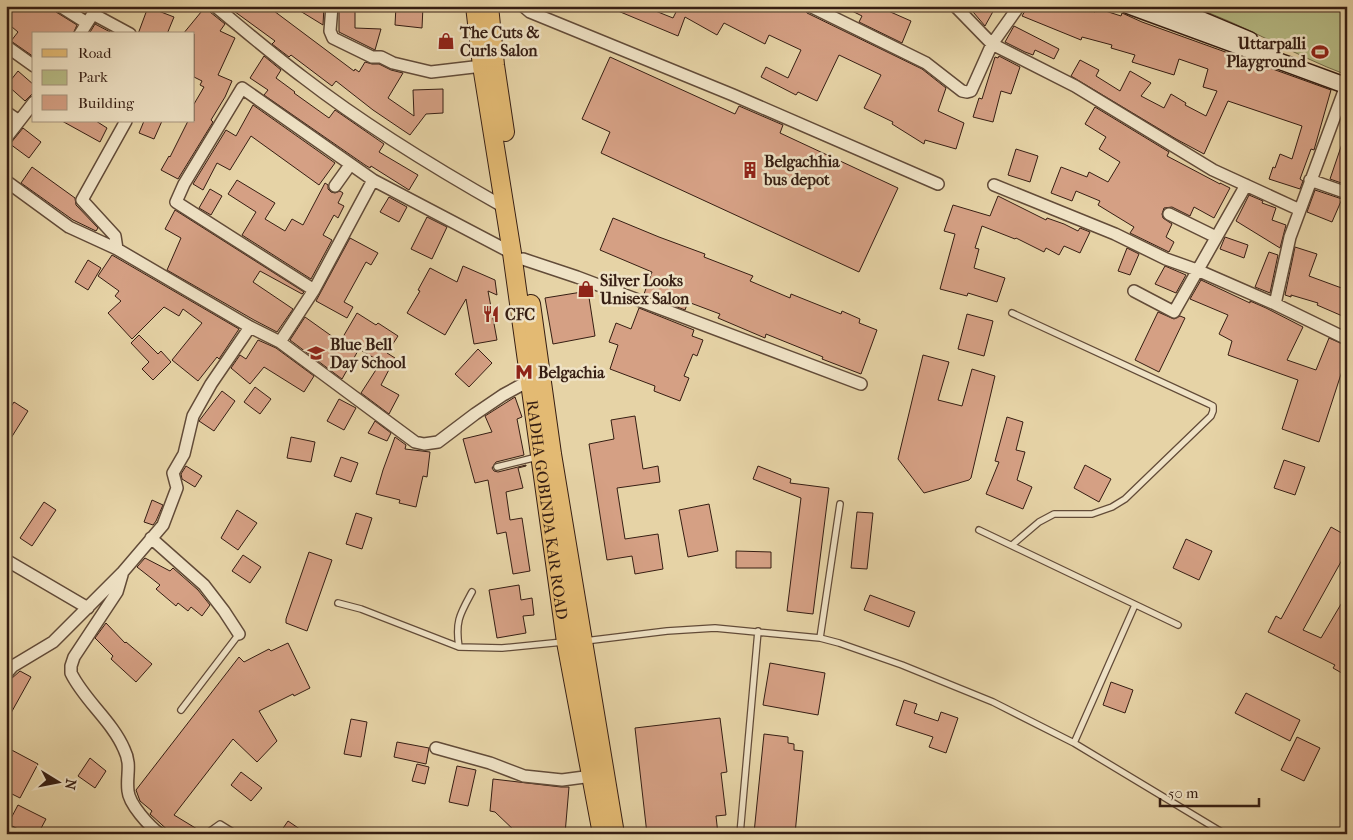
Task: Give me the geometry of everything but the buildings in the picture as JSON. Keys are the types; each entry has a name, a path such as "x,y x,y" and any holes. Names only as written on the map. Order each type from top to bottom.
{"main road":[{"path":"478,7 482,66 504,207 518,256"},
{"path":"478,7 495,65 518,256 535,377 552,454 575,642 615,834"},
{"name":"RADHA GOBINDA KAR ROAD","path":"535,377 539,456 575,642 592,776 602,834"}],"street":[{"path":"60,6 92,14 126,32"},
{"path":"215,6 305,79 386,136 448,176 504,207"},
{"path":"332,6 330,31 333,38 372,57 381,57 393,63 431,72 482,66"},
{"path":"524,6 530,12 734,95 938,184"},
{"path":"810,6 926,63 962,91 967,92 970,91 992,44 1018,6"},
{"path":"955,6 992,44 1075,86 1213,170 1300,210"},
{"path":"1129,6 1347,82"},
{"path":"1169,6 1347,82"},
{"path":"81,32 92,14"},
{"path":"6,46 32,65"},
{"path":"1275,304 1290,237 1347,82"},
{"path":"314,290 176,202 184,184 242,88 373,180 518,256 861,384"},
{"path":"6,138 32,105"},
{"path":"6,112 19,121"},
{"path":"117,249 115,236 82,200 125,122"},
{"path":"335,186 350,165"},
{"path":"280,342 314,290 373,180"},
{"path":"1310,180 1347,193"},
{"path":"6,181 51,216 69,227 117,249 250,327 280,342 416,442 424,444 438,442 503,395 535,377"},
{"path":"994,185 1115,234 1166,260 1197,270 1275,304 1347,339"},
{"path":"1134,291 1174,312 1246,185"},
{"path":"1169,214 1216,237"},
{"path":"6,674 13,666 53,642 122,573 163,525 177,488 173,473 184,454 193,416 211,384 250,327"},
{"path":"151,538 204,585 239,634"},
{"path":"6,560 88,608"},
{"path":"122,573 117,592 74,657 71,673 124,748 130,766 128,791 131,800 141,815 160,834"},
{"path":"436,748 490,763 524,776 546,780 592,776"}],"lane":[{"path":"1012,313 1209,404 1213,406 1213,411 1211,416 1132,492 1112,508 1092,514 1054,514 1039,522 1012,545"},
{"path":"497,467 539,456"},
{"path":"820,638 840,504"},
{"path":"979,530 1178,625"},
{"path":"459,646 456,629 462,610 472,592"},
{"path":"338,603 361,609 459,646 502,648 714,628 820,638 902,665 975,695 1074,743 1225,834"},
{"path":"1074,743 1135,605"},
{"path":"740,834 758,631"},
{"path":"181,710 239,634"},
{"path":"206,834 220,824 236,834"}],"green space":[{"name":"Uttarpalli Playground","path":"1190,6 1347,6 1347,75 1210,13"}],"place":[{"name":"The Cuts & Curls Salon","path":"446,41"},
{"name":"Uttarpalli Playground","path":"1320,52"},
{"name":"Belgachhia bus depot","path":"750,170"},
{"name":"Silver Looks Unisex Salon","path":"586,289"},
{"name":"CFC","path":"491,314"},
{"name":"Blue Bell Day School","path":"316,353"},
{"name":"Belgachia","path":"524,372"}]}
